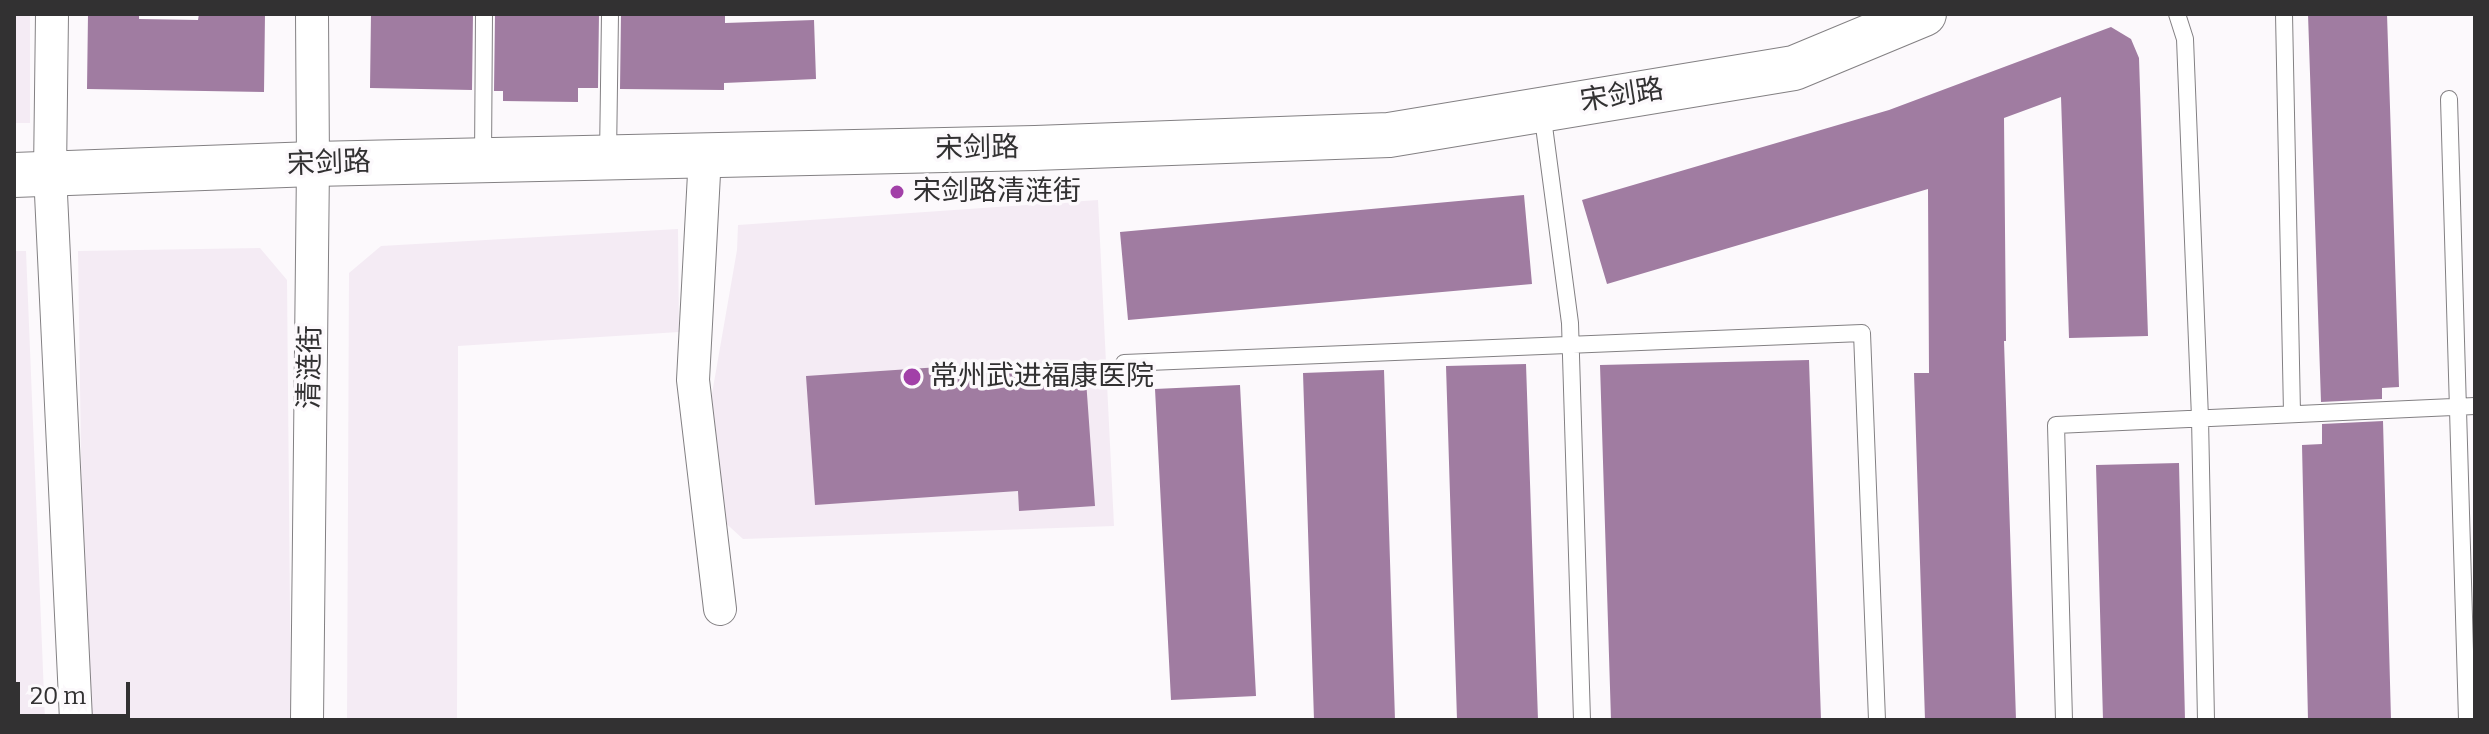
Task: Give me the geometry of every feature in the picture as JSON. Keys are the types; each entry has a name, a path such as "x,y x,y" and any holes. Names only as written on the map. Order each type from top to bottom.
{"main road":[{"name":"宋剑路","path":"32,174 313,164 1035,148 1389,135 1794,68 1924,14"}],"street":[{"path":"52,14 32,174 76,720"},
{"name":"清涟街","path":"307,720 312,14"},
{"path":"705,155 693,380 720,609"}],"lane":[{"path":"483,160 484,14"},
{"path":"608,157 610,14"},
{"path":"2177,14 2185,39 2200,418 2206,720"},
{"path":"2284,14 2292,413"},
{"path":"2449,99 2466,406 2467,720"},
{"path":"1542,109 1571,345 1582,720"},
{"path":"1124,363 1862,333 1877,720"},
{"path":"2064,720 2056,425 2466,406"}],"shaded area":[{"path":"14,14 30,14 30,123 14,123"},
{"name":"常州武进福康医院","path":"1098,200 1114,526 743,539 719,517 709,411 737,250 738,225"},
{"path":"678,229 679,332 458,346 457,720 347,720 349,273 381,246"},
{"path":"260,248 287,280 291,720 85,720 78,251"},
{"path":"14,251 26,251 45,720 14,720"}],"building":[{"path":"88,14 139,14 139,19 198,20 199,14 265,14 264,92 87,89"},
{"path":"371,14 473,14 472,90 370,88"},
{"path":"495,14 599,14 598,88 578,88 578,102 503,101 503,91 494,91"},
{"path":"621,14 725,14 725,23 814,20 816,79 724,83 724,90 620,89"},
{"path":"2308,14 2387,14 2399,387 2382,388 2382,399 2321,402"},
{"path":"2111,27 2131,39 2139,58 2148,336 2069,338 2061,97 2004,118 2004,341 2016,720 1925,720 1914,373 1929,373 1928,189 1607,284 1582,200 1889,110"},
{"path":"1524,195 1532,284 1128,320 1120,232"},
{"path":"1809,360 1821,720 1611,720 1600,365"},
{"path":"1014,362 1015,385 1086,380 1095,506 1019,511 1018,491 815,505 806,376"},
{"path":"1526,364 1538,720 1457,720 1446,366"},
{"path":"1384,370 1395,720 1314,720 1303,373"},
{"path":"1240,385 1256,696 1171,700 1155,389"},
{"path":"2383,421 2391,720 2308,720 2302,445 2322,444 2322,424"},
{"path":"2179,463 2185,720 2103,720 2096,465"}],"place":[{"name":"宋剑路清涟街","path":"897,192"},
{"name":"常州武进福康医院","path":"912,377"}]}
